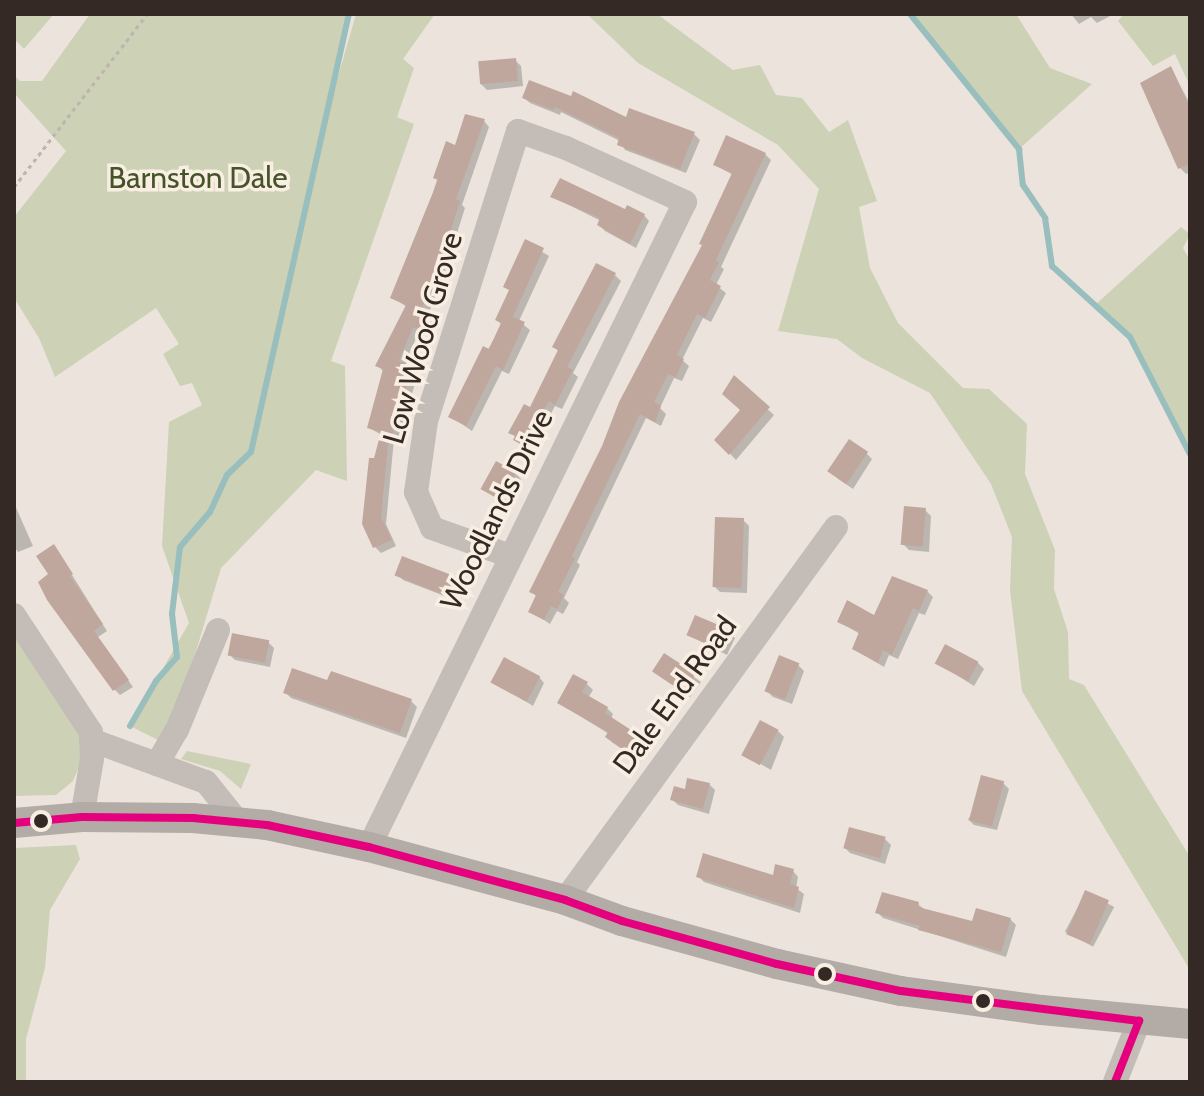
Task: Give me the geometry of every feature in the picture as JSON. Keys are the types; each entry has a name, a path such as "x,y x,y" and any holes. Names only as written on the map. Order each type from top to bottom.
{"main road":[{"path":"14,823 82,817 193,818 238,822 369,847 565,900 622,921 777,964 886,987 1139,1021 1190,1024"}],"street":[{"name":"Low Wood Grove","path":"510,556 432,528 416,492 426,421 518,131 566,148 685,202"},
{"name":"Woodlands Drive","path":"369,847 685,202"},
{"name":"Dale End Road","path":"565,900 836,527"},
{"path":"14,615 91,732 92,759 82,817"},
{"path":"157,764 177,730 218,630"},
{"path":"91,740 206,782 238,822"},
{"path":"1115,1082 1139,1021"}],"path":[{"path":"14,187 147,14"}],"green space":[{"path":"14,14 54,14 24,49 14,39"},
{"name":"Barnston Dale","path":"90,14 349,14 329,108 356,14 435,14 403,59 414,68 397,117 414,124 331,361 345,366 347,481 316,470 221,568 168,745 130,726 189,623 162,546 169,422 202,405 192,383 180,386 163,354 179,344 156,308 55,377 39,338 14,298 14,217 66,151 14,93 14,75 20,81 42,81"},
{"path":"587,14 657,14 733,70 760,65 776,95 802,98 829,132 848,120 877,201 859,207 870,268 898,323 963,388 989,389 1027,424 1025,474 1055,550 1054,589 1068,632 1069,679 1084,685 1190,857 1190,970 1022,691 1010,590 1012,537 991,484 930,393 862,358 837,339 778,331 819,189 778,145 638,63"},
{"path":"910,14 1016,14 1050,68 1092,84 1019,149"},
{"path":"1124,14 1190,14 1190,86 1175,54 1153,66 1118,21"},
{"path":"1181,227 1190,234 1183,248 1190,260 1190,454 1130,337 1095,305"},
{"path":"14,626 84,724 82,760 73,781 56,795 14,796"},
{"path":"187,751 251,764 241,789 220,771 181,759"},
{"path":"76,845 80,859 50,910 45,968 26,1039 26,1082 14,1082 14,848"}],"building":[{"path":"516,58 518,81 480,84 478,61"},
{"path":"1171,66 1190,108 1190,164 1178,169 1140,83"},
{"path":"529,80 571,96 573,91 626,117 629,108 695,132 680,169 617,145 619,138 555,107 554,110 522,98"},
{"path":"465,114 485,119 456,199 460,201 439,268 421,310 429,313 422,331 413,327 399,361 413,366 392,435 389,434 381,517 392,540 373,548 362,524 369,458 374,458 381,432 367,428 383,369 375,366 406,305 390,298 438,180 433,178 446,141 455,145"},
{"path":"726,135 766,153 716,260 719,262 710,280 721,286 705,318 697,314 677,355 684,359 676,377 668,374 654,402 661,406 655,422 640,414 572,556 575,558 558,592 564,595 557,609 551,606 544,620 528,612 536,595 529,592 602,446 619,402 702,245 699,244 732,173 713,165"},
{"path":"560,178 625,209 627,205 645,214 630,244 597,225 600,218 550,197"},
{"path":"525,239 544,248 513,317 525,322 503,370 496,366 466,426 448,417 483,346 489,349 501,323 495,320 509,290 503,287"},
{"path":"596,263 616,273 567,367 573,370 555,405 549,401 524,446 508,433 524,404 530,407 558,350 552,347"},
{"path":"734,375 770,407 729,455 714,440 740,410 722,394"},
{"path":"849,439 868,452 846,484 827,471"},
{"path":"496,461 516,472 501,500 480,489"},
{"path":"904,506 926,508 923,547 901,545"},
{"path":"715,517 744,518 742,588 713,587"},
{"path":"54,544 73,574 70,576 103,624 94,631 129,680 113,691 47,600 38,582 48,574 36,556"},
{"path":"402,556 461,579 453,598 394,576"},
{"path":"892,576 928,590 919,611 913,608 892,655 883,650 878,663 852,649 859,632 837,622 847,600 874,615"},
{"path":"695,615 730,630 721,650 686,635"},
{"path":"232,633 269,640 265,663 228,656"},
{"path":"945,644 979,662 968,681 935,663"},
{"path":"664,653 696,674 684,692 652,671"},
{"path":"779,655 799,663 785,699 764,691"},
{"path":"504,657 540,676 527,702 490,683"},
{"path":"292,668 327,680 331,671 412,699 400,733 283,693"},
{"path":"573,674 588,682 582,692 608,707 605,713 645,739 633,756 605,737 608,732 557,703"},
{"path":"760,720 779,730 760,765 741,755"},
{"path":"981,775 1004,781 992,827 969,820"},
{"path":"687,778 710,783 703,809 670,800 674,786 685,789"},
{"path":"849,827 886,837 880,858 843,848"},
{"path":"703,853 773,875 775,864 794,869 790,884 799,887 794,908 696,877"},
{"path":"1085,890 1109,900 1090,944 1066,934"},
{"path":"882,892 919,902 918,907 972,921 976,908 1011,918 1001,952 918,930 920,926 875,913"}],"waterway":[{"path":"130,726 156,681 177,657 172,614 180,547 210,512 227,475 251,452 349,14"},
{"path":"910,14 1019,149 1023,185 1045,218 1052,266 1130,337 1190,454"}],"transit line":[{"path":"14,823 82,817 193,818 267,825 369,847 565,900 622,921 777,964 901,991 1139,1021"},
{"path":"1115,1082 1139,1021"}]}
